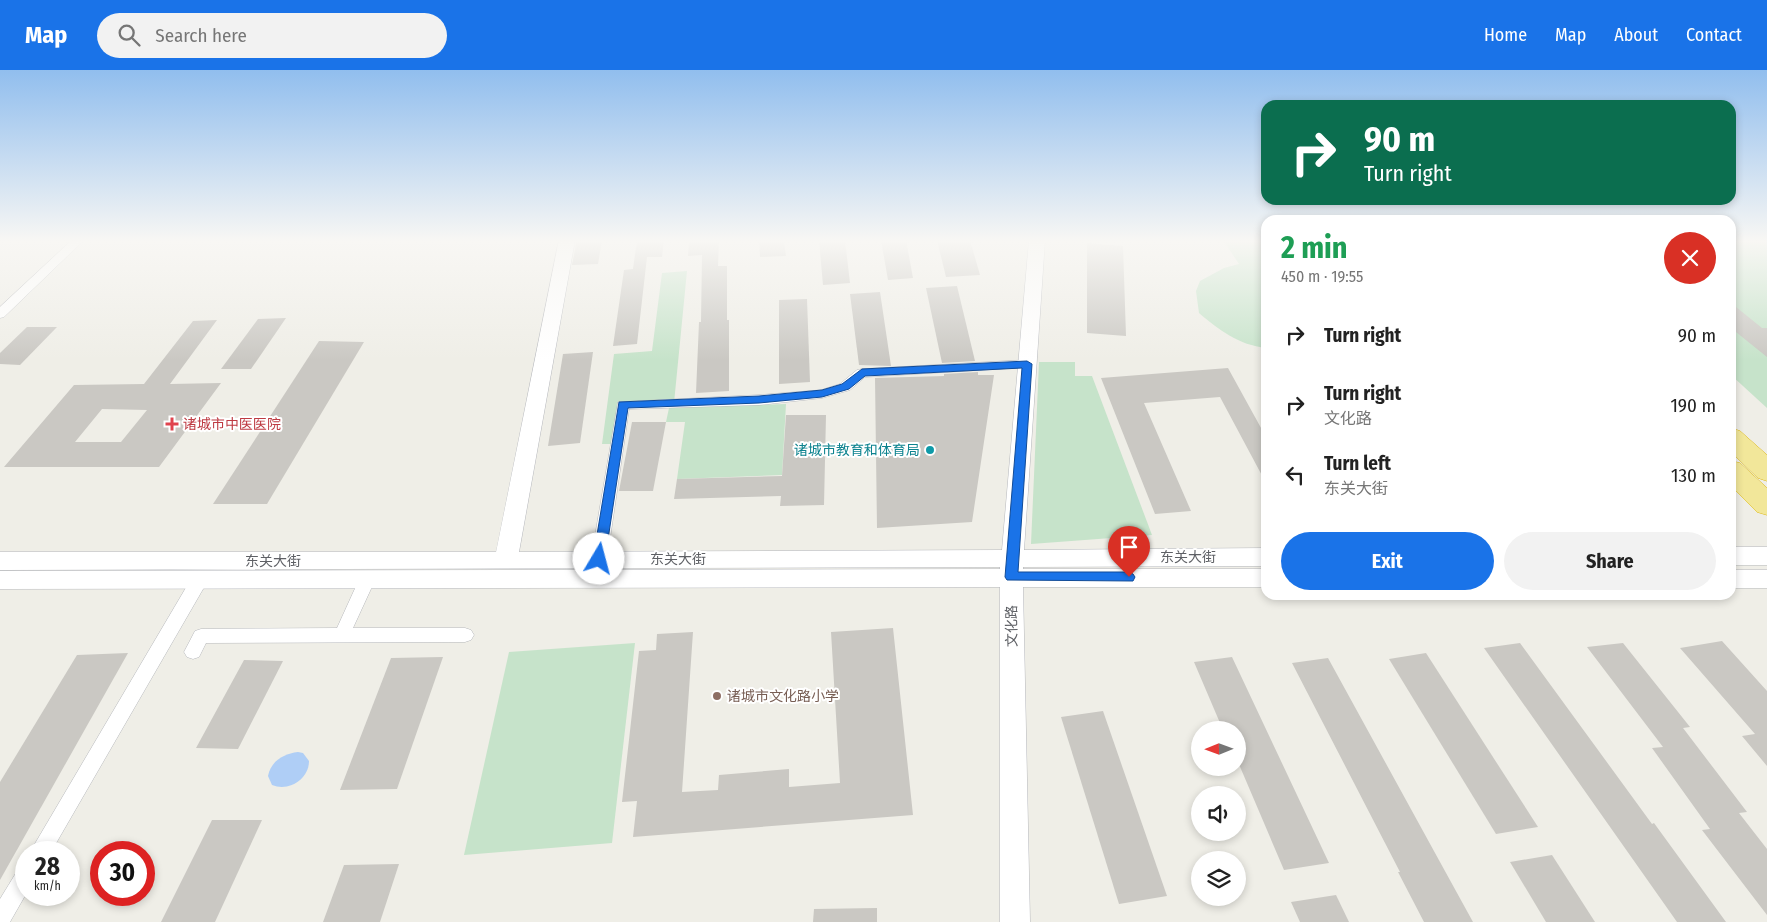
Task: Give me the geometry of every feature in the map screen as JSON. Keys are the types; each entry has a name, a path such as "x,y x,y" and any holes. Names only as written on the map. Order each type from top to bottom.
{"highway":[{"path":"1736,442 1767,471"},
{"path":"1736,475 1767,505"}],"main road":[{"path":"506,561 559,280"},
{"name":"文化路","path":"1015,922 1013,567 1034,280"},
{"path":"1736,556 1767,556"},
{"name":"东关大街","path":"0,580 368,578 1013,567 1261,557"},
{"name":"东关大街","path":"0,561 506,561 599,559 1013,567 1261,578"},
{"path":"1736,579 1767,580"}],"street":[{"path":"0,314 37,280"},
{"path":"599,559 623,405 759,400 822,394 845,387 862,373 1027,364"},
{"path":"342,635 368,578"},
{"path":"46,841 200,579"},
{"path":"193,652 201,636 465,635"},
{"path":"0,919 15,894"}],"green space":[{"path":"661,280 686,280 674,403 623,405 616,444 602,444 614,354 652,351"},
{"path":"1261,280 1261,347 1247,344 1230,336 1199,313 1196,291 1200,281"},
{"path":"1736,280 1767,280 1767,408 1736,380"},
{"path":"1039,362 1075,362 1075,376 1092,376 1152,535 1031,544"},
{"path":"786,404 782,475 677,479 685,422 666,422 669,408"},
{"path":"635,643 612,843 464,855 509,652"}],"water":[{"path":"303,753 309,761 306,773 291,785 278,787 272,785 268,776 275,762 287,754"}],"building":[{"path":"623,280 644,280 637,344 613,346"},
{"path":"702,280 727,280 729,391 696,393 699,322 701,322"},
{"path":"823,280 850,280 850,283 823,285"},
{"path":"1087,280 1124,280 1126,336 1087,333"},
{"path":"957,286 975,361 942,363 926,288"},
{"path":"880,292 891,366 859,365 850,294"},
{"path":"807,299 810,382 779,384 779,300"},
{"path":"1736,307 1762,328 1767,328 1767,357 1736,332"},
{"path":"286,318 251,369 221,369 258,319"},
{"path":"217,320 170,384 221,383 159,467 4,467 74,385 144,384 193,321","holes":["102,409 147,410 121,442 75,442"]},
{"path":"27,327 57,327 20,365 0,364 0,353"},
{"path":"319,341 364,342 267,504 213,504"},
{"path":"593,352 580,443 548,446 563,354"},
{"path":"1228,368 1261,428 1261,474 1220,397 1144,403 1191,511 1155,514 1101,378"},
{"name":"诸城市教育和体育局","path":"978,372 978,375 994,375 972,522 877,528 875,378 944,376 944,374"},
{"path":"786,415 826,415 824,505 780,506 781,496 674,499 677,479 782,476"},
{"path":"632,422 666,422 653,491 619,491"},
{"path":"893,628 913,815 633,837 637,801 622,802 639,651 656,650 657,634 693,632 682,792 718,790 719,775 789,769 789,787 840,783 831,632"},
{"path":"1722,641 1767,691 1767,766 1742,736 1755,734 1680,648"},
{"path":"1520,643 1726,922 1677,922 1484,648"},
{"path":"1623,643 1690,727 1683,728 1747,812 1739,813 1767,849 1767,915 1702,830 1710,829 1652,748 1663,747 1587,647"},
{"path":"128,653 22,841 15,841 15,853 0,880 0,782 77,655"},
{"path":"1426,653 1538,827 1496,834 1389,659"},
{"path":"443,657 397,789 340,790 391,658"},
{"path":"1232,657 1329,863 1284,870 1244,776 1246,776 1246,721 1219,721 1194,662"},
{"path":"1328,658 1473,922 1424,922 1292,663"},
{"path":"244,660 283,661 238,749 196,748"},
{"path":"1103,711 1167,896 1119,904 1061,717"},
{"path":"212,820 262,820 215,922 161,922"},
{"path":"1552,855 1595,922 1546,922 1510,862"},
{"path":"399,864 380,922 323,922 344,865"},
{"path":"1336,895 1349,922 1300,922 1291,902"},
{"path":"877,908 877,922 813,922 814,909"}],"place":[{"name":"诸城市中医医院","path":"172,424"},
{"name":"诸城市教育和体育局","path":"930,450"},
{"name":"诸城市文化路小学","path":"717,696"}],"route":[{"path":"599,559 614,452 623,405 759,400 822,394 845,387 862,373 1027,364 1012,577 1129,577"}]}
